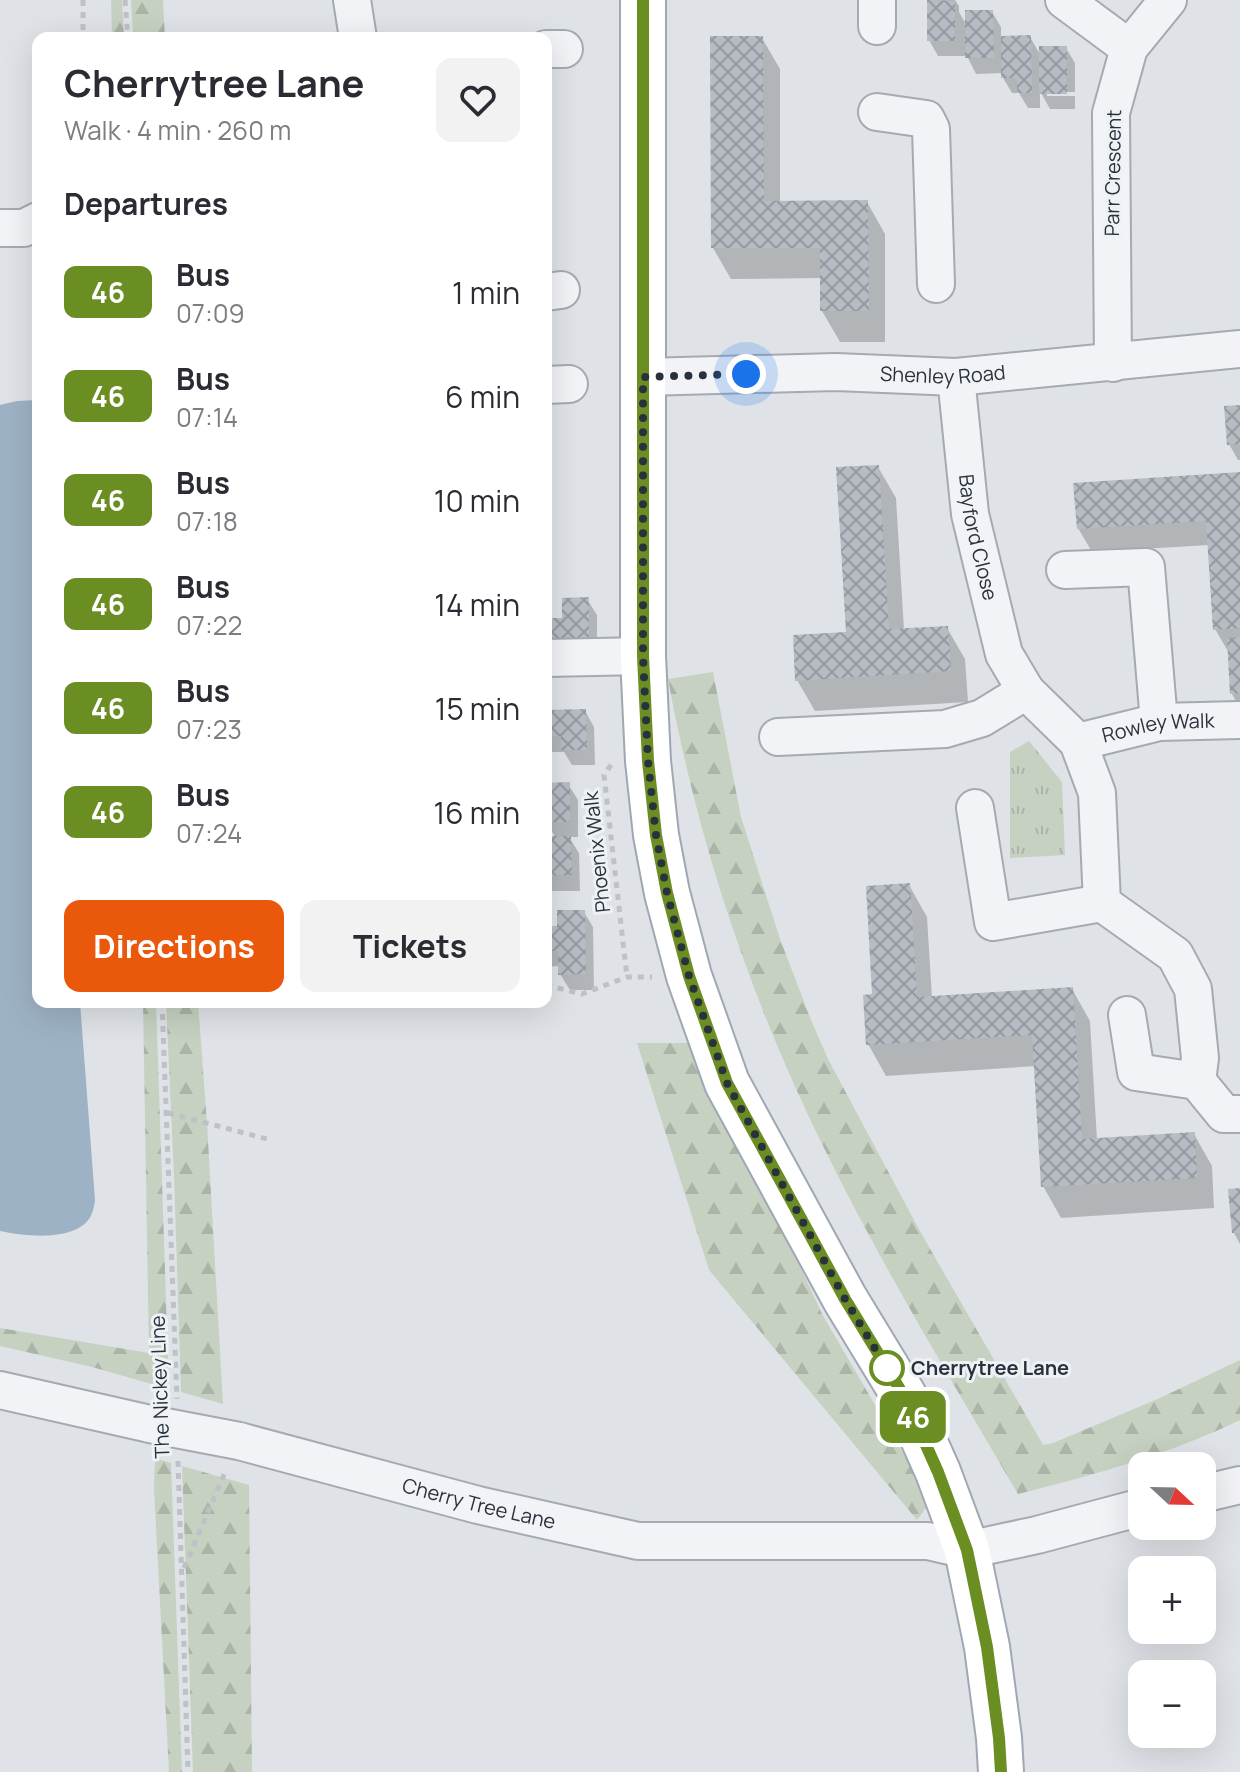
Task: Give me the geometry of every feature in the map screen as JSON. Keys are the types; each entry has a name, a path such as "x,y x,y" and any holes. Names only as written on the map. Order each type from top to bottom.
{"main road":[{"path":"643,0 643,656 648,761 667,893 689,976 727,1083 845,1299 904,1396 938,1472 967,1550 987,1647 1001,1772"}],"street":[{"path":"352,0 357,32"},
{"path":"1064,0 1129,48"},
{"name":"Parr Crescent","path":"1113,363 1111,113 1129,48 1168,0"},
{"path":"877,112 926,119 931,129 936,284"},
{"path":"0,228 32,226"},
{"name":"Shenley Road","path":"643,377 836,372 956,377 1240,349"},
{"name":"Bayford Close","path":"956,377 970,514 1004,654 1026,691 1078,742 1097,793 1102,903"},
{"path":"1065,570 1146,567 1159,722"},
{"path":"552,658 643,656"},
{"path":"778,737 945,729 982,718 1026,691"},
{"name":"Rowley Walk","path":"1078,742 1159,722 1240,720"},
{"path":"975,808 993,922 1102,903 1175,955 1193,989 1200,1058 1197,1081"},
{"path":"1127,1015 1136,1072 1197,1081 1224,1114 1240,1114"},
{"name":"Cherry Tree Lane","path":"0,1390 164,1416 239,1441 478,1505 638,1541 928,1541 967,1550"},
{"path":"1216,1491 1240,1485"},
{"path":"967,1550 1128,1511"}],"path":[{"path":"83,0 83,32"},
{"path":"125,0 128,32"},
{"name":"Phoenix Walk","path":"627,977 604,775 615,759 648,761"},
{"path":"552,986 582,994 627,977 689,976"},
{"name":"The Nickey Line","path":"162,1008 164,1416"},
{"path":"168,1113 271,1140"},
{"path":"182,1572 239,1441"},
{"name":"The Nickey Line","path":"178,1449 188,1772"}],"green space":[{"path":"111,0 122,0 124,32 112,32"},
{"path":"131,0 163,0 165,32 133,32"},
{"path":"713,672 741,817 780,939 811,1020 828,1059 921,1233 1043,1445 1160,1398 1240,1360 1240,1420 1161,1452 1128,1452 1128,1464 1018,1494 870,1238 773,1037 711,861 668,679"},
{"path":"1029,741 1062,782 1065,855 1010,858 1010,752"},
{"path":"143,1008 156,1008 169,1389 0,1346 0,1328 149,1353"},
{"path":"166,1008 198,1008 223,1404 181,1392"},
{"path":"637,1043 697,1043 822,1314 931,1501 917,1520 709,1270"},
{"path":"155,1458 171,1463 182,1772 169,1772"},
{"path":"182,1466 249,1485 252,1772 193,1772"}],"water":[{"path":"32,400 32,1008 80,1008 95,1200 90,1217 81,1226 47,1236 0,1231 0,405"}],"building":[{"path":"927,0 955,1 955,41 927,41"},
{"path":"965,10 993,10 994,58 965,58"},
{"path":"1031,35 1032,93 1017,93 1017,78 1001,78 1001,36"},
{"path":"710,36 763,36 764,201 868,200 869,311 820,311 820,248 711,248"},
{"path":"1039,46 1067,46 1067,94 1039,94"},
{"path":"1240,405 1240,444 1227,445 1224,406"},
{"path":"879,465 889,629 948,626 951,671 795,681 793,635 846,632 836,467"},
{"path":"1240,472 1240,628 1213,630 1206,521 1077,529 1073,483"},
{"path":"589,597 589,638 552,639 552,618 562,618 562,598"},
{"path":"1240,637 1240,693 1230,694 1227,638"},
{"path":"586,709 587,750 561,750 561,736 552,737 552,710"},
{"path":"570,782 570,822 552,822 552,783"},
{"path":"552,836 571,836 572,875 552,876"},
{"path":"910,883 917,997 1073,987 1082,1139 1195,1132 1197,1178 1041,1187 1032,1035 866,1045 863,995 872,994 866,886"},
{"path":"557,910 585,910 586,974 558,975 558,951 552,951 552,926 557,926"},
{"path":"1240,1188 1240,1233 1232,1233 1228,1189"}],"bus line":[{"name":"46","path":"643,0 643,656 648,761 656,835 667,893 689,976 727,1083 845,1299 904,1396 938,1472 967,1550 987,1647 1001,1772"}],"place":[{"name":"Cherrytree Lane","path":"887,1368"}],"route":[{"path":"746,374 643,377 643,656 648,761 656,835 667,893 689,976 727,1083 845,1299 889,1372 887,1368"}]}
